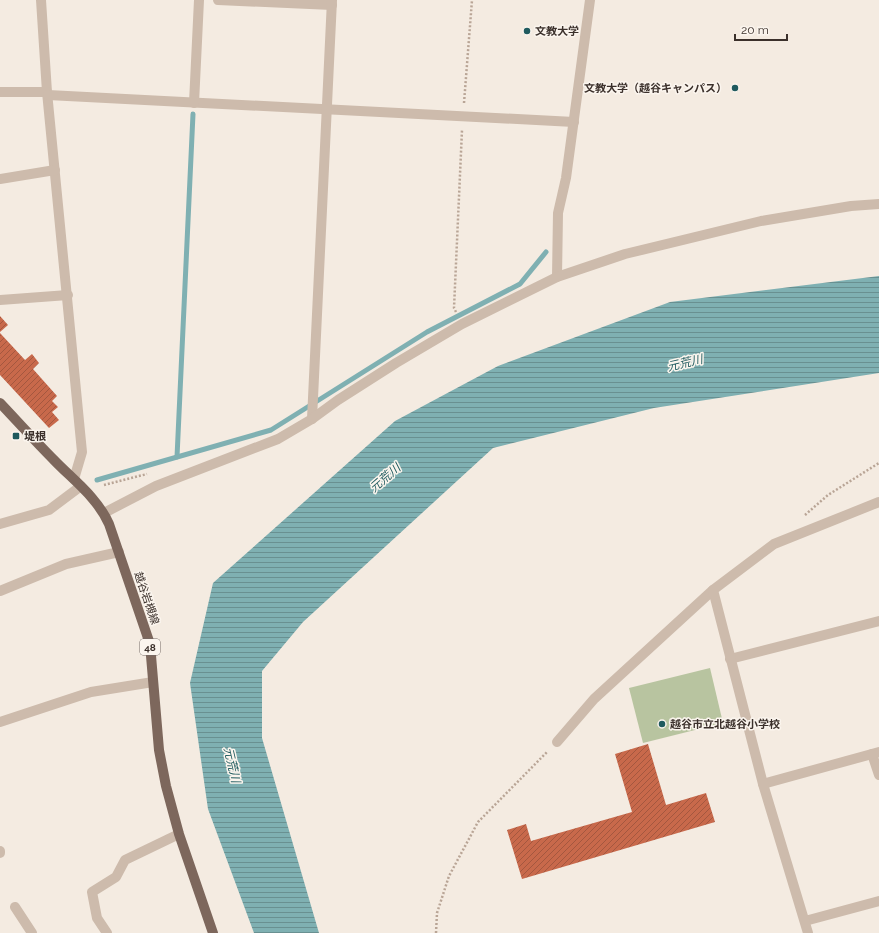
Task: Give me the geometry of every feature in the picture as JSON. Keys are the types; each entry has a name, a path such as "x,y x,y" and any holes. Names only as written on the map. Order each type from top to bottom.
{"main road":[{"name":"越谷岩槻線","path":"0,403 54,460 78,482 104,513 150,644 161,757 166,786 179,834 213,933"}],"street":[{"path":"0,524 49,510 78,482 82,452 68,295 47,93 41,0"},
{"path":"194,103 199,0"},
{"path":"218,0 332,2 312,419"},
{"path":"557,277 558,213 566,178 590,0"},
{"path":"0,92 47,93 194,103 327,108 574,122"},
{"path":"0,180 55,170"},
{"path":"104,513 156,486 278,439 312,419 338,400 396,363 462,324 557,277 625,254 761,221 851,206 879,204"},
{"path":"0,300 68,295"},
{"path":"557,742 594,699 713,590 774,544 879,502"},
{"path":"0,591 66,564 118,552"},
{"path":"713,590 763,784 808,933"},
{"path":"730,659 879,621"},
{"path":"0,722 91,692 153,682"},
{"path":"763,784 876,753 879,775"},
{"path":"108,933 97,918 92,892 116,877 125,860 179,834"},
{"path":"805,921 879,901"},
{"path":"15,906 32,933"}],"path":[{"path":"454,308 463,116 472,0"},
{"path":"801,519 828,495 879,463"},
{"path":"436,933 437,913 449,876 478,822 557,742"}],"green space":[{"path":"710,668 723,723 643,743 629,688"}],"water":[{"name":"元荒川","path":"879,276 879,373 654,408 493,448 303,622 262,671 262,738 319,933 254,933 208,809 190,683 213,583 395,421 498,366 670,302"}],"building":[{"path":"0,316 8,325 0,332"},
{"path":"0,333 25,360 32,354 39,363 33,369 57,396 52,401 58,407 52,412 59,420 49,428 0,375"},
{"path":"648,744 666,805 706,793 715,822 522,879 507,830 526,824 531,841 632,812 615,754"}],"waterway":[{"path":"177,457 193,114"},
{"path":"97,480 271,430 427,332 520,284 546,252"}],"place":[{"name":"文教大学","path":"527,31"},
{"name":"文教大学（越谷キャンパス）","path":"735,88"},
{"name":"堤根","path":"16,436"},
{"name":"越谷市立北越谷小学校","path":"662,724"}]}
